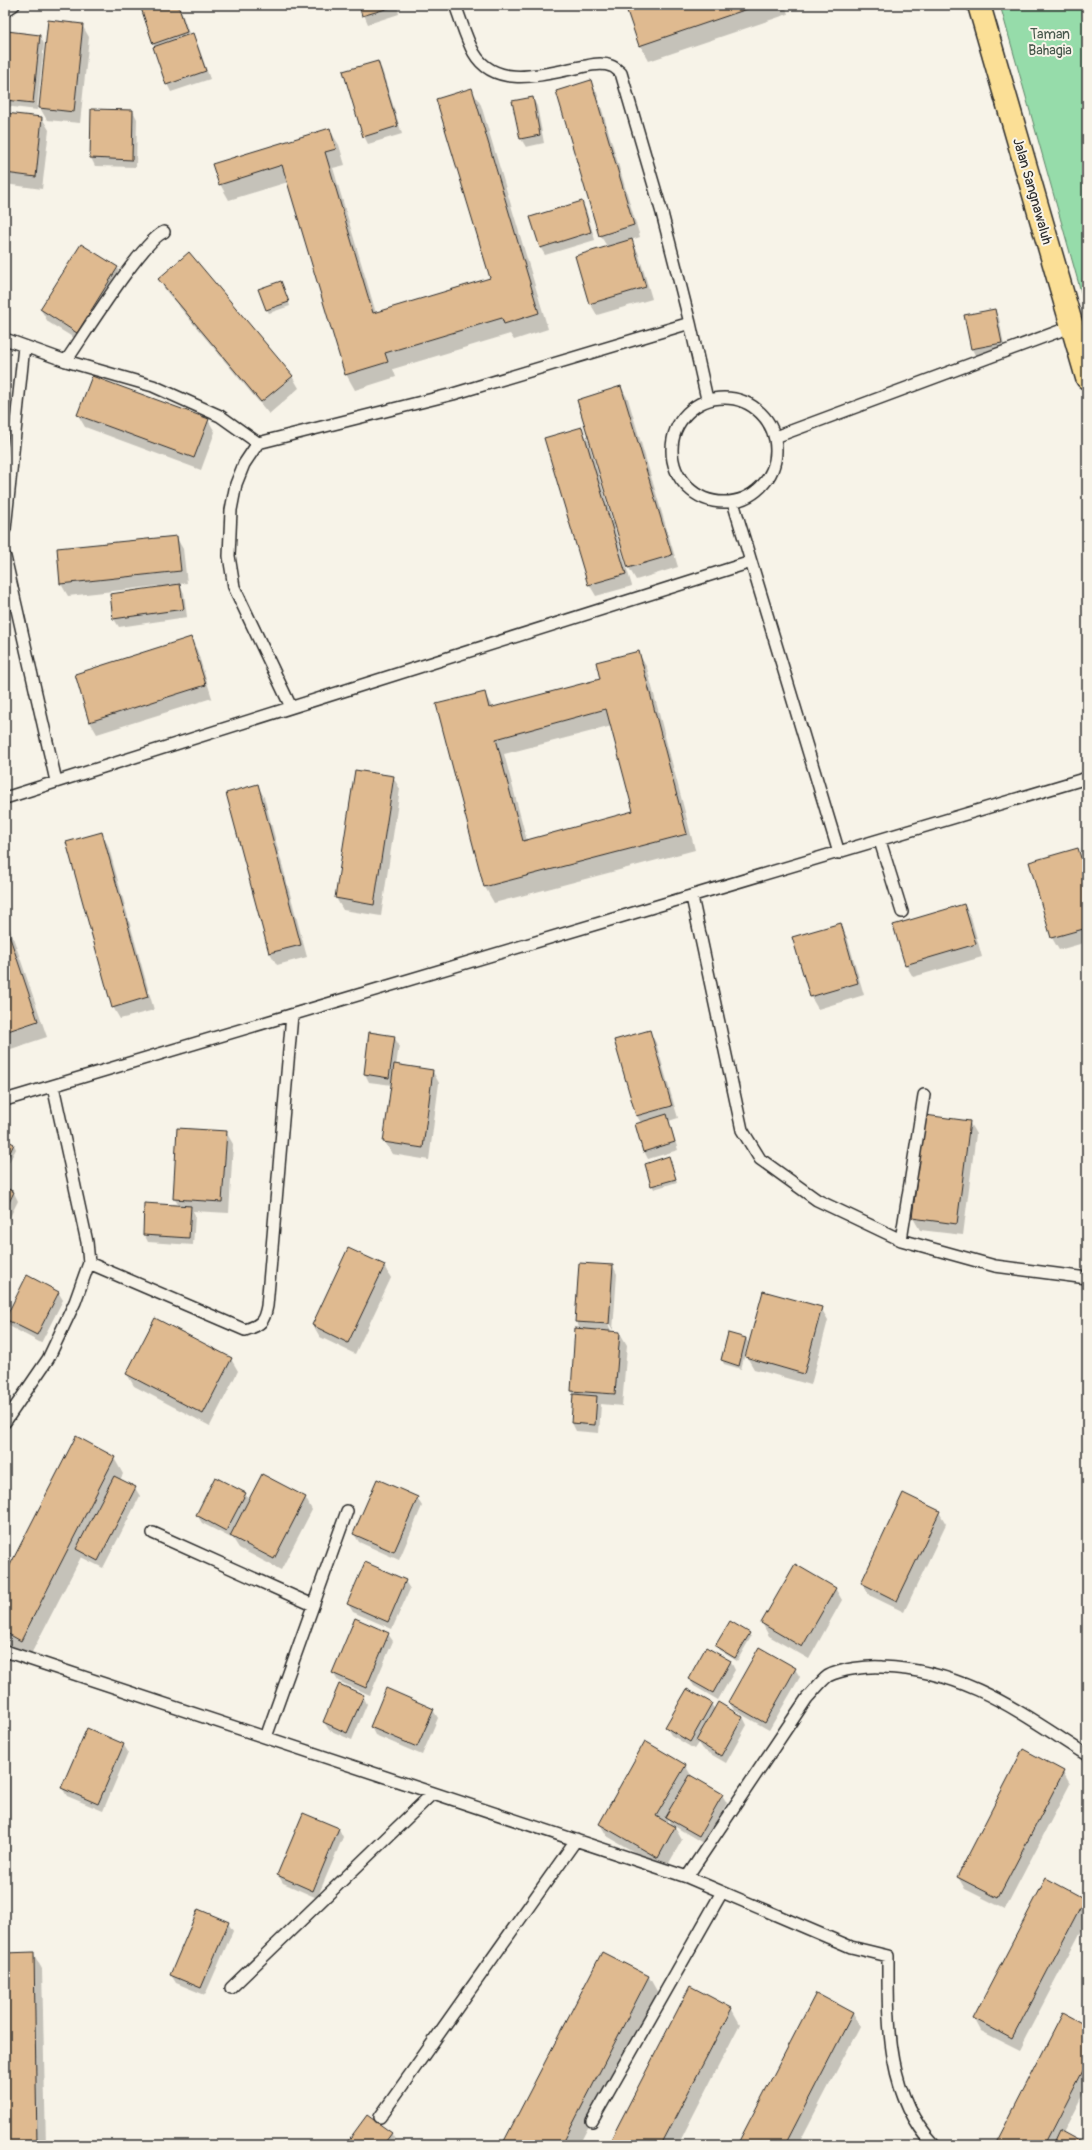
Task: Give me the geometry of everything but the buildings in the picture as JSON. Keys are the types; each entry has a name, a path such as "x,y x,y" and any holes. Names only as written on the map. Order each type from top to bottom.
{"main road":[{"name":"Jalan Sangnawaluh","path":"979,5 1087,378"}],"lane":[{"path":"5,11 14,5"},
{"path":"455,5 474,53 484,66 496,74 514,77 537,76 598,64 612,66 621,73 662,213 690,323 707,399"},
{"path":"66,361 136,260 153,239 164,232"},
{"path":"291,707 234,587 229,556 231,510 236,484 244,464 258,443 453,394 690,323"},
{"path":"775,437 1073,326"},
{"path":"5,339 66,361 153,386 220,416 258,443"},
{"path":"5,530 24,346"},
{"path":"724,397 741,400 760,412 768,421 775,437 776,454 772,470 763,485 749,496 733,502 716,502 699,496 685,486 675,471 672,460 673,436 680,420 692,407 707,399 724,397"},
{"path":"733,502 839,853"},
{"path":"5,557 56,781"},
{"path":"5,798 751,562"},
{"path":"5,1100 692,897 1087,778"},
{"path":"880,841 902,912"},
{"path":"692,897 733,1081 742,1130 748,1142 760,1159 817,1200 901,1240 995,1266 1087,1278"},
{"path":"89,1263 245,1330 256,1326 264,1319 267,1306 292,1015"},
{"path":"5,1422 48,1359 75,1302 89,1263 87,1242 53,1086"},
{"path":"901,1240 924,1095"},
{"path":"266,1737 347,1512"},
{"path":"153,1533 313,1605"},
{"path":"5,1651 687,1877 851,1947 888,1956 890,2041 896,2074 905,2100 922,2132 934,2145"},
{"path":"687,1877 807,1698 828,1676 864,1666 903,1668 953,1679 1000,1699 1087,1755"},
{"path":"231,1988 434,1793"},
{"path":"380,2117 576,1840"},
{"path":"592,2121 722,1892"}],"green space":[{"name":"Taman Bahagia","path":"1000,5 1087,5 1087,313"}]}
